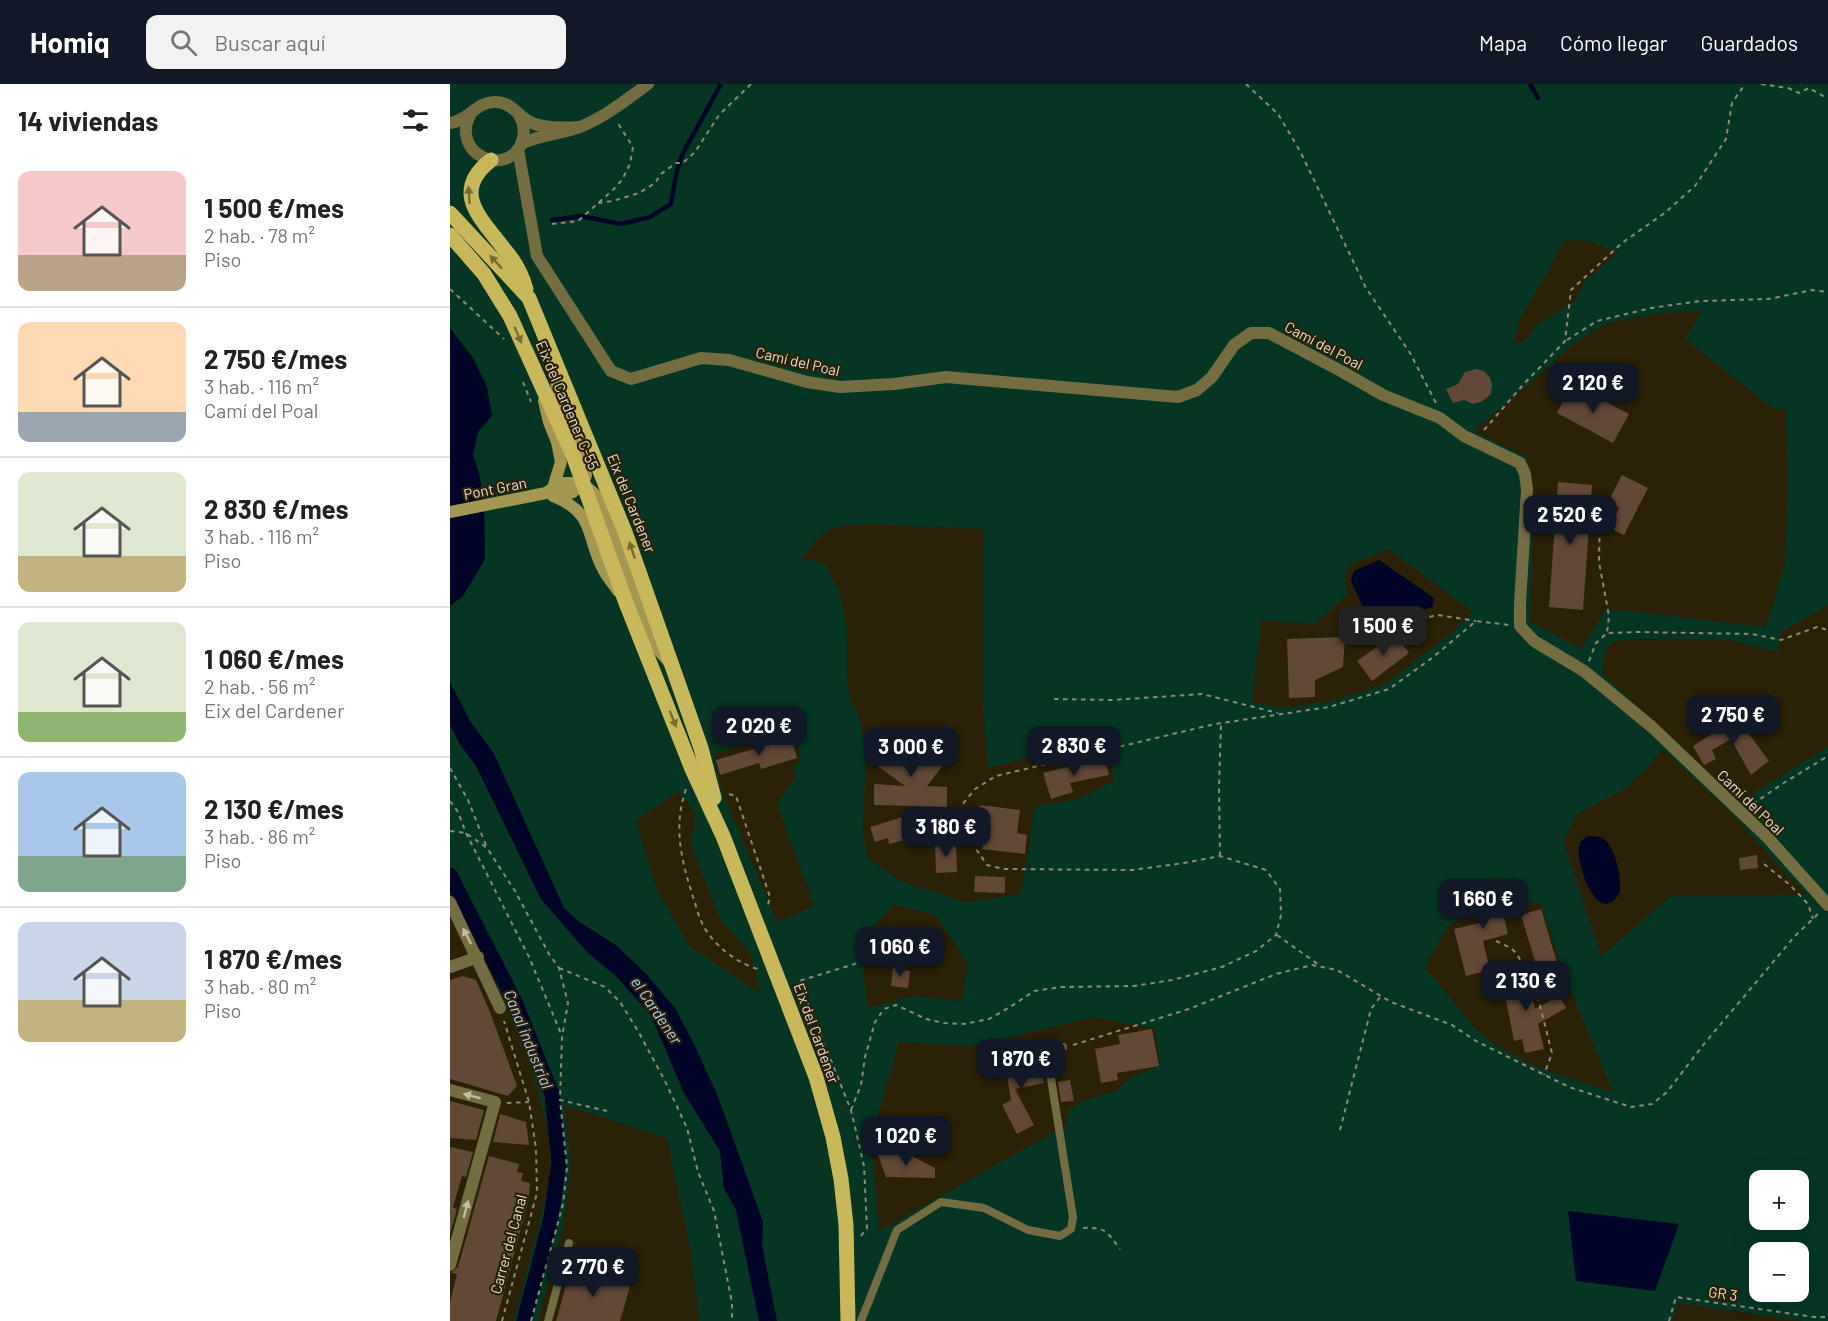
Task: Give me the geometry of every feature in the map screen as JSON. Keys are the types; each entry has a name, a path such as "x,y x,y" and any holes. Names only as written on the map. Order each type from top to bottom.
{"main road":[{"path":"496,160 478,168 469,181 467,194 470,208 506,250 524,279 529,298"},
{"name":"Eix del Cardener","path":"450,213 529,298 625,532 701,748 723,836"},
{"name":"Eix del Cardener C-55","path":"450,235 495,289 510,316 573,455 626,603"},
{"name":"Eix del Cardener","path":"626,603 693,769 723,836 816,1077 833,1137 841,1179 848,1252 848,1321"}],"street":[{"path":"470,115 466,123 465,136 474,152 482,158 496,160 511,155 536,136 561,133 610,112 648,84"},
{"path":"450,123 470,115 482,104 494,102 508,105 530,122 561,128 579,127"},
{"path":"519,115 524,132 519,147"},
{"path":"450,130 465,136"},
{"name":"Camí del Poal","path":"519,147 537,256 611,371 631,379 701,358 729,360 807,382 840,387 894,384 946,377 1178,397 1197,390 1212,377 1234,345 1242,339 1251,333 1269,333 1383,396 1440,418 1464,436 1520,463 1525,474 1527,489 1520,626 1534,641 1584,671 1652,726 1768,838 1828,905"},
{"path":"496,160 525,187"},
{"path":"550,350 557,387 582,450 586,476 582,483 596,495 612,531 645,624 655,646 671,665"},
{"path":"541,385 561,462 548,494 573,506 586,520 604,571 626,603"},
{"name":"Pont Gran","path":"450,512 548,494 573,492 582,483"},
{"path":"450,902 478,957 500,1008"},
{"path":"450,967 478,957"},
{"path":"450,1090 495,1102 450,1265"}],"lane":[{"path":"861,1321 897,1230 941,1202 984,1208 1028,1230 1060,1236 1071,1229 1072,1217 1048,1060 1053,1049 1063,1047"},
{"path":"548,1321 569,1243"}],"path":[{"path":"598,203 639,193 655,183 661,174 676,163 683,163 695,152 719,115 752,84"},
{"path":"1246,84 1278,114 1300,151 1366,288 1410,353 1431,391 1440,418"},
{"path":"1565,341 1571,290 1622,243 1666,212 1695,186 1726,140 1732,103 1745,84"},
{"path":"1761,84 1788,88 1799,93 1809,88 1823,96 1828,95"},
{"path":"552,224 578,221 621,180 630,164 633,147 610,112"},
{"path":"450,289 507,342"},
{"path":"1477,443 1488,424 1565,341 1597,321 1651,308 1700,301 1770,299 1812,290 1828,292"},
{"path":"521,378 532,404"},
{"path":"1584,671 1596,644 1607,633 1609,616 1599,562 1600,511"},
{"path":"1362,641 1395,625 1438,615 1520,626"},
{"path":"851,1110 861,1085 865,1057 875,1022 884,1010 896,1005 926,1019 944,1023 989,1019 1034,991 1061,987 1134,986 1172,980 1222,967 1257,951 1276,935 1281,915 1280,889 1266,870 1220,856 1132,870 1004,869 987,865 974,846 961,806 975,789 996,776 1221,723 1329,707 1389,690 1476,621"},
{"path":"1607,633 1752,634 1781,640 1817,627 1828,630"},
{"path":"1054,699 1112,700 1202,694 1281,714"},
{"path":"1220,856 1221,723"},
{"path":"1741,813 1828,756"},
{"path":"450,768 468,800 487,848 515,891 559,968 568,1003 562,1037 560,1100 567,1167 563,1204 531,1321"},
{"path":"693,769 680,807 679,846 702,924 718,945 735,959 748,967 777,974"},
{"path":"712,790 736,796 770,897 766,908"},
{"path":"450,801 458,812 466,834 529,957 562,1037"},
{"path":"450,831 466,834 487,848"},
{"path":"1764,864 1808,904 1813,919"},
{"path":"1063,1047 1189,1009 1276,975 1312,965 1337,970 1390,1002 1452,1025 1476,1041 1569,1087 1631,1107 1652,1104 1667,1092 1704,1044 1796,936 1828,905"},
{"path":"1276,935 1321,967"},
{"path":"1496,941 1511,948 1517,954 1536,990 1552,1053 1544,1075"},
{"path":"848,1252 867,1228 864,1166 851,1110 799,981 867,960"},
{"path":"559,968 605,987 620,1002 665,1082 687,1128 698,1172 714,1211 732,1304 732,1321"},
{"path":"1340,1130 1371,1009 1381,996"},
{"name":"Carrer del Canal","path":"500,1008 529,1102 536,1149 537,1193 502,1321"},
{"path":"560,1100 607,1111"},
{"path":"495,1102 529,1102"},
{"path":"1071,1229 1098,1227 1106,1232 1120,1249"},
{"name":"GR 3","path":"1669,1321 1676,1297 1814,1317 1828,1317"}],"green space":[{"path":"450,84 1828,84 1828,605 1782,632 1777,652 1732,640 1629,639 1613,642 1606,648 1602,673 1739,802 1828,747 1828,1321 1803,1321 1678,1303 1672,1321 777,1321 762,1246 763,1222 718,1097 675,1008 647,975 617,946 578,921 564,908 494,754 470,721 450,682 450,606 463,596 485,559 484,501 473,456 478,432 492,416 487,386 473,358 450,328","holes":["1565,240 1588,241 1618,252 1584,282 1575,301 1537,325 1525,341 1513,345 1518,323","1703,310 1685,339 1774,409 1786,409 1788,487 1785,565 1766,627 1605,610 1582,649 1530,621 1534,502 1527,457 1474,431 1569,347 1607,323 1664,313","870,524 983,529 983,705 988,768 1109,736 1114,781 1077,800 1035,806 1021,894 967,902 903,882 867,858 863,831 866,759 859,715 850,700 847,634 841,597 826,565 813,560 801,560 823,534 836,527","1388,549 1473,611 1455,630 1386,684 1331,701 1284,708 1252,702 1261,620 1315,624 1347,594 1345,576 1349,565","795,732 801,762 794,767 795,778 777,804 814,906 777,922 722,791 713,754","1662,749 1729,811 1806,895 1671,896 1601,956 1563,842 1577,814 1625,789 1649,766","678,791 696,815 691,845 720,919 750,952 761,994 688,945 656,887 636,821","1505,879 1513,884 1522,903 1528,904 1534,901 1541,905 1566,979 1613,1092 1540,1068 1504,1051 1476,1029 1425,968 1447,927 1469,913 1473,890 1479,882","894,904 935,915 968,963 962,1001 912,996 868,1008 863,974 868,932","1093,1017 1155,1028 1160,1066 1130,1078 1117,1090 1083,1101 1070,1110 1065,1126 879,1231 871,1139 899,1042 972,1046"]},
{"path":"450,725 461,746 476,766 541,899 588,953 616,976 651,1015 684,1093 720,1151 724,1188 736,1210 759,1321 699,1321 691,1252 667,1138 564,1105 571,1169 564,1223 538,1321 514,1321 551,1177 550,1133 527,1057 484,954 450,885"}],"water":[{"path":"450,328 473,358 487,387 492,416 478,432 473,455 484,501 485,559 463,596 450,606"},
{"path":"1379,560 1434,598 1433,607 1376,624 1370,623 1351,581 1354,571"},
{"name":"el Cardener","path":"450,682 470,721 494,754 564,908 578,921 617,946 647,975 675,1008 695,1046 718,1097 763,1222 762,1246 777,1321 759,1321 736,1210 724,1188 720,1151 684,1093 651,1015 616,976 588,953 541,899 476,766 461,746 450,725"},
{"path":"1588,836 1602,838 1614,855 1620,879 1620,892 1612,902 1604,904 1597,899 1585,879 1579,847 1582,840"},
{"path":"1568,1211 1679,1224 1655,1291 1576,1281"}],"building":[{"path":"1476,369 1484,371 1490,378 1491,394 1481,402 1473,404 1464,400 1453,403 1446,389 1458,384 1465,372"},
{"path":"1572,384 1629,414 1613,443 1557,413"},
{"path":"1622,475 1648,488 1624,535 1609,528 1619,508 1608,502"},
{"path":"1558,482 1592,485 1583,610 1549,607"},
{"path":"1395,634 1409,653 1372,681 1357,661"},
{"path":"1345,637 1343,667 1315,680 1315,697 1289,698 1287,639"},
{"path":"1737,718 1769,761 1751,775 1731,739 1712,750 1716,759 1704,765 1693,746"},
{"path":"791,738 797,758 761,769 759,763 720,775 716,760"},
{"path":"876,748 954,751 927,786 947,787 947,807 874,805 874,784 905,786 876,765"},
{"path":"1105,758 1109,775 1070,783 1073,792 1051,799 1043,773"},
{"path":"980,805 1020,810 1017,833 1027,835 1025,854 982,849 986,822 978,821"},
{"path":"916,813 921,829 902,835 904,840 889,844 888,838 875,842 870,827"},
{"path":"956,842 957,872 936,873 935,843"},
{"path":"1757,855 1758,868 1740,870 1739,858"},
{"path":"975,876 1005,877 1005,893 974,892"},
{"path":"1507,886 1513,906 1502,909 1508,934 1483,941 1490,970 1466,976 1454,929 1484,922 1476,895"},
{"path":"1541,909 1558,966 1538,971 1521,915"},
{"path":"920,927 925,941 891,953 886,939"},
{"path":"1515,965 1523,1000 1532,998 1535,1009 1559,996 1566,1008 1538,1024 1544,1049 1525,1053 1522,1039 1514,1041 1500,969"},
{"path":"893,968 910,971 908,988 891,986"},
{"path":"463,976 476,980 490,1012 517,1086 508,1096 450,1079 450,980"},
{"path":"1152,1029 1159,1066 1117,1073 1118,1080 1101,1083 1095,1049 1120,1044 1118,1035"},
{"path":"1039,1057 1044,1083 1015,1089 1034,1125 1017,1134 1002,1105 1011,1100 1005,1063"},
{"path":"1070,1080 1074,1101 1061,1102 1058,1082"},
{"path":"450,1101 484,1110 476,1140 450,1138"},
{"path":"500,1114 526,1122 529,1145 493,1142"},
{"path":"450,1147 473,1152 466,1177 462,1176 452,1207 457,1209 450,1234"},
{"path":"878,1155 910,1155 935,1168 935,1178 886,1177"},
{"path":"489,1156 519,1164 517,1172 523,1173 521,1181 530,1183 528,1202 496,1321 450,1321 450,1302 457,1274 451,1273 458,1267"},
{"path":"571,1267 631,1283 620,1321 556,1321"}],"waterway":[{"path":"552,220 581,216 621,224 650,217 671,204 682,155 721,84"},
{"path":"1530,84 1538,98"},
{"name":"Canal industrial","path":"450,875 515,1002 552,1094 559,1162 551,1218 524,1321"}]}
